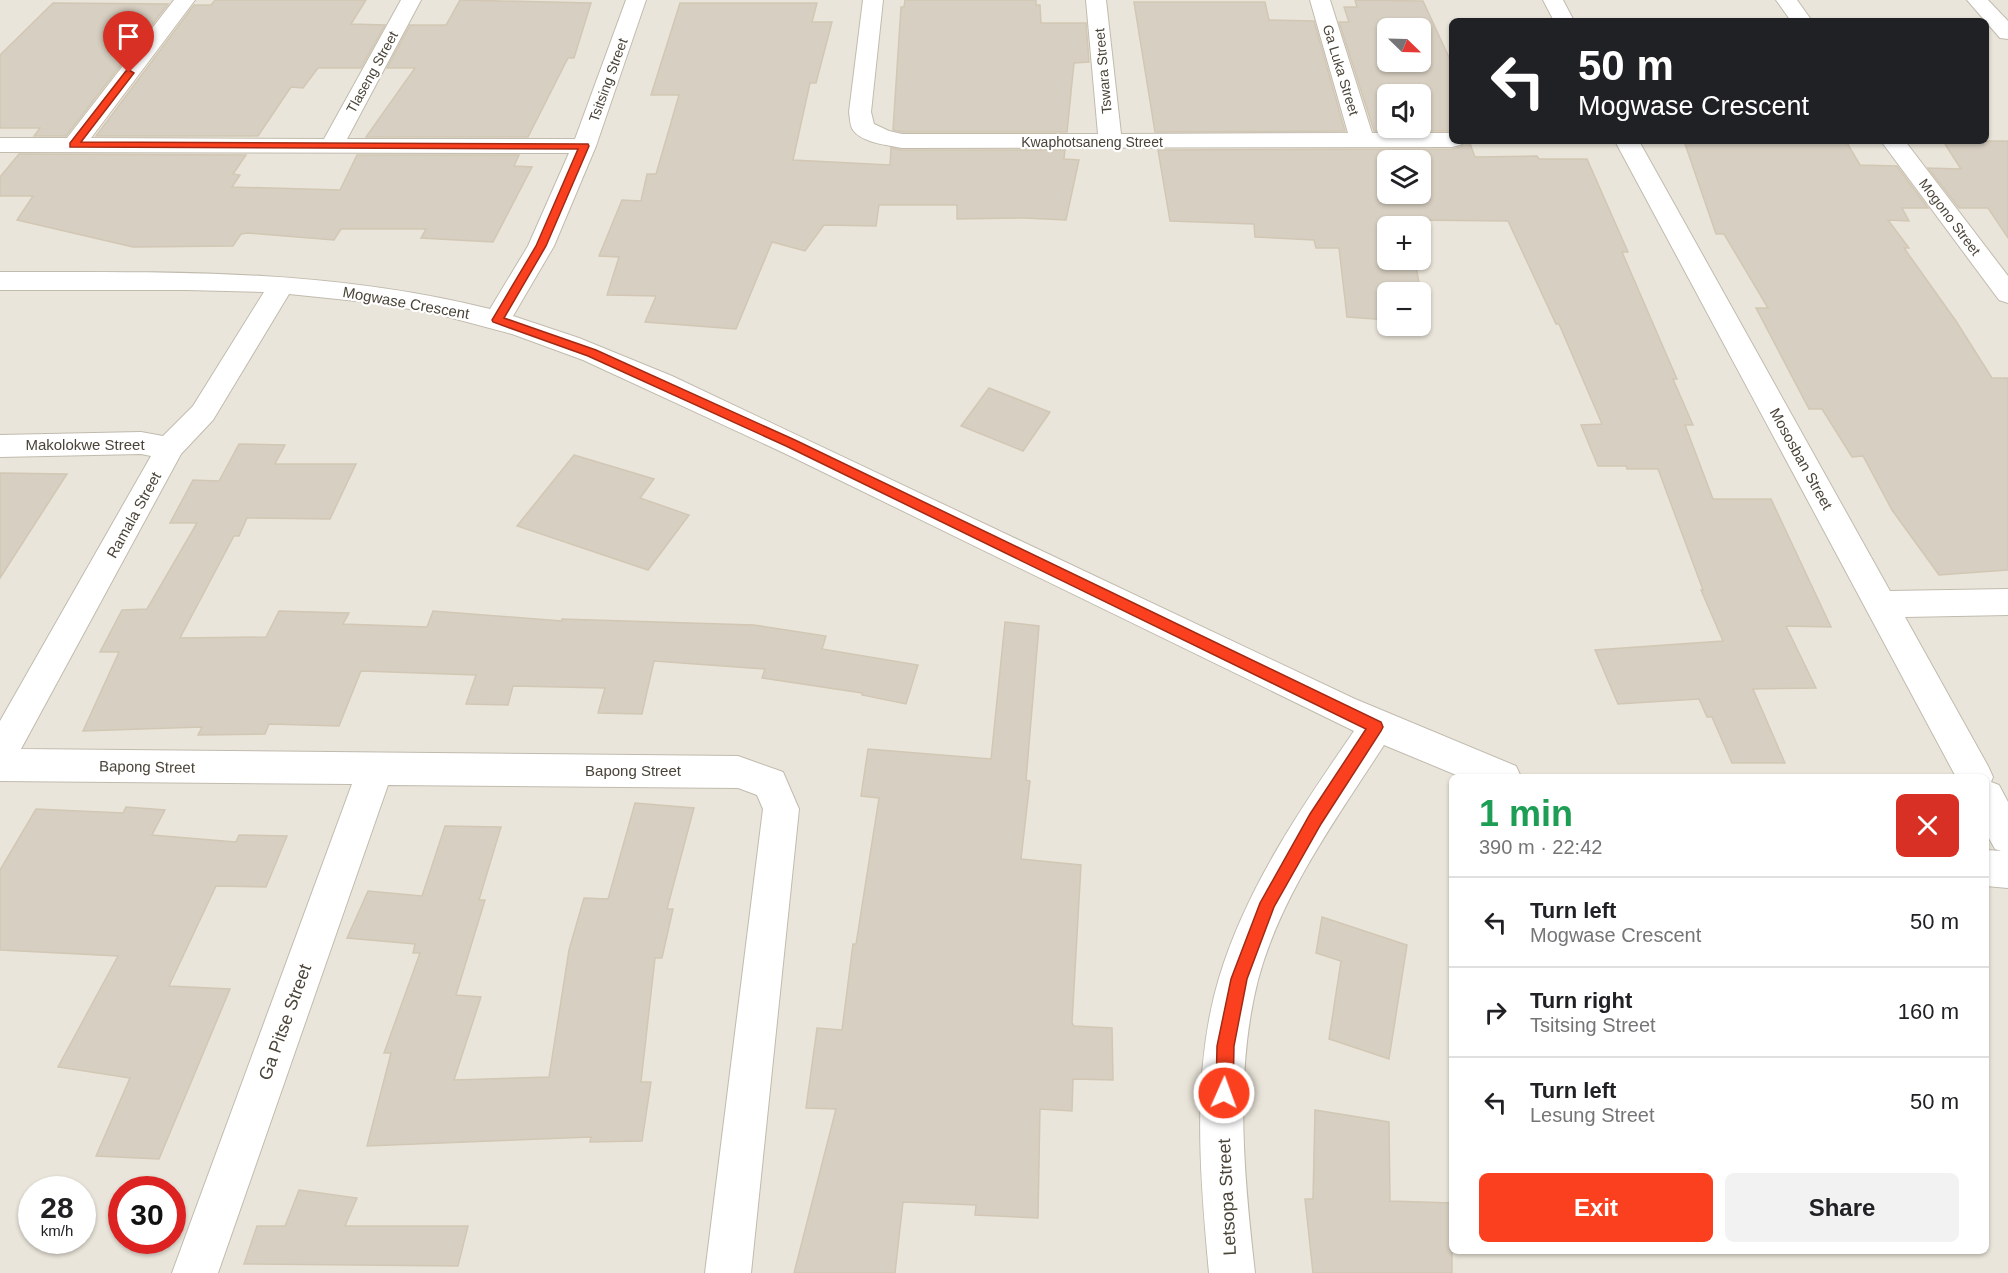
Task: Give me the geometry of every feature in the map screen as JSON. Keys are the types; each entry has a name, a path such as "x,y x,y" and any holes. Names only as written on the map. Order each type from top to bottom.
{"street":[{"path":"74,145 184,0"},
{"name":"Tlaseng Street","path":"333,145 411,0"},
{"name":"Tsitsing Street","path":"497,320 541,246 584,146 636,0"},
{"name":"Kwaphotsaneng Street","path":"873,0 860,112 863,128 882,137 902,141 1449,140"},
{"name":"Tswara Street","path":"1096,0 1110,142"},
{"name":"Ga Luka Street","path":"1320,0 1362,140"},
{"path":"1553,0 1562,18"},
{"path":"1786,0 1800,18"},
{"path":"1977,0 2008,33"},
{"name":"Mososban Street","path":"1629,144 1973,774"},
{"name":"Mogono Street","path":"1895,144 2008,294"},
{"path":"0,145 584,146"},
{"name":"Mogwase Crescent","path":"0,281 189,281 281,286 370,295 437,306 497,320 592,353 790,443 1376,727 1495,774"},
{"name":"Ramala Street","path":"0,754 156,476 169,448 203,413 281,286"},
{"name":"Makolokwe Street","path":"0,446 141,443 169,448"},
{"path":"1880,604 2008,602"},
{"name":"Letsopa Street","path":"1232,1273 1223,1141 1226,1046 1239,979 1268,903 1315,819 1376,727"},
{"name":"Bapong Street","path":"0,765 738,772 770,784 781,809 728,1273"},
{"name":"Ga Pitse Street","path":"195,1273 375,770"},
{"path":"1989,802 2008,837"},
{"path":"1989,868 2008,870"}],"shaded area":[{"path":"0,0 2008,0 2008,1273 0,1273"}],"building":[{"path":"215,0 366,0 351,24 385,25 361,68 318,68 303,88 291,87 258,136 96,136 194,5 211,5"},
{"path":"460,0 591,3 574,58 568,58 528,137 366,137 415,68 387,68 410,25 446,25"},
{"path":"905,0 1036,0 1036,5 1040,5 1041,23 1086,23 1089,62 1074,63 1067,132 902,132 893,130 901,7 904,7"},
{"path":"1355,0 1423,1 1431,18 1377,18 1377,72 1431,72 1431,18 1449,57 1449,131 1431,131 1431,84 1377,84 1377,131 1374,131 1339,22 1349,22 1344,7 1357,7"},
{"path":"1134,2 1265,2 1269,20 1314,21 1345,131 1155,132"},
{"path":"53,3 168,4 66,136 34,136 40,128 0,128 0,55"},
{"path":"680,3 817,3 812,22 832,22 816,83 810,83 793,160 890,165 891,148 902,150 1065,150 1064,159 1079,160 1066,220 957,219 957,205 879,205 876,226 824,225 805,251 772,242 736,329 645,322 656,296 607,295 619,257 599,256 622,200 641,201 647,174 656,174 679,95 651,95"},
{"path":"1989,141 2008,141 2008,238 1988,208 1959,208 1928,168 1961,169 1945,144 1989,144"},
{"path":"1463,144 1470,144 1475,157 1537,156 1539,159 1587,159 1628,252 1622,252 1677,379 1673,379 1693,425 1685,425 1713,499 1771,499 1831,627 1786,626 1816,688 1753,689 1785,763 1732,763 1712,717 1707,717 1699,699 1618,704 1595,650 1723,641 1701,590 1703,590 1658,469 1598,466 1581,425 1602,424 1559,324 1556,324 1508,221 1431,220 1431,216 1377,216 1377,270 1417,270 1419,282 1377,282 1377,319 1347,317 1339,248 1316,248 1314,240 1255,237 1254,224 1170,221 1158,150 1452,149 1461,147"},
{"path":"1685,144 1848,144 1860,165 1897,166 1928,208 1902,208 1909,221 1888,220 1909,248 1904,248 1956,321 1992,378 2008,378 2008,570 1939,575 1892,510 1863,456 1852,457 1822,409 1809,409 1756,308 1768,308 1724,234 1716,234"},
{"path":"19,154 246,155 233,174 240,175 232,187 340,190 357,155 519,155 514,166 532,167 493,242 421,238 426,229 341,229 334,240 248,233 241,234 233,246 133,247 17,220 33,196 0,196 0,177"},
{"path":"989,388 1050,412 1023,451 961,426"},
{"path":"239,444 285,445 275,464 356,464 330,519 247,518 239,536 234,536 180,638 266,637 279,611 349,613 343,624 427,627 433,611 562,621 562,619 754,625 826,636 822,649 918,665 906,704 862,695 862,693 762,678 765,669 654,661 642,714 598,713 605,688 513,686 508,705 466,704 476,675 361,671 339,726 269,724 265,734 198,735 202,727 83,731 119,652 100,652 122,610 147,609 197,523 170,523 193,480 219,481"},
{"path":"574,455 654,479 640,498 689,515 648,570 517,526"},
{"path":"0,473 67,474 0,578"},
{"path":"1005,622 1039,626 1026,780 1030,781 1021,859 1081,865 1072,1023 1074,1026 1112,1028 1113,1080 1073,1079 1072,1111 1040,1109 1038,1218 975,1215 976,1205 903,1202 895,1273 794,1273 836,1109 806,1108 817,1028 842,1030 853,944 856,944 879,798 861,796 868,749 991,759"},
{"path":"635,803 694,808 667,909 673,909 662,958 655,958 641,1082 651,1082 642,1141 590,1142 591,1137 367,1146 391,1053 384,1053 420,953 413,953 415,944 347,938 368,891 422,896 445,826 501,827 479,900 485,900 456,995 481,997 454,1080 549,1077 569,950 584,898 608,899"},
{"path":"126,807 165,810 152,835 236,842 239,835 287,836 266,887 216,886 169,986 230,989 159,1159 96,1156 130,1078 58,1067 118,956 0,950 0,870 36,809 123,813"},
{"path":"1322,917 1407,945 1389,1059 1329,1039 1341,961 1316,953"},
{"path":"1315,1110 1389,1122 1390,1201 1449,1203 1449,1254 1452,1254 1452,1273 1313,1273 1305,1199 1313,1199"},
{"path":"299,1190 357,1198 345,1226 468,1226 458,1266 244,1264 257,1226 285,1226"}],"route":[{"path":"129,73 74,145 584,146 541,246 497,320 592,353 790,443 1376,727 1315,819 1268,903 1239,979 1226,1046 1224,1093"}]}
